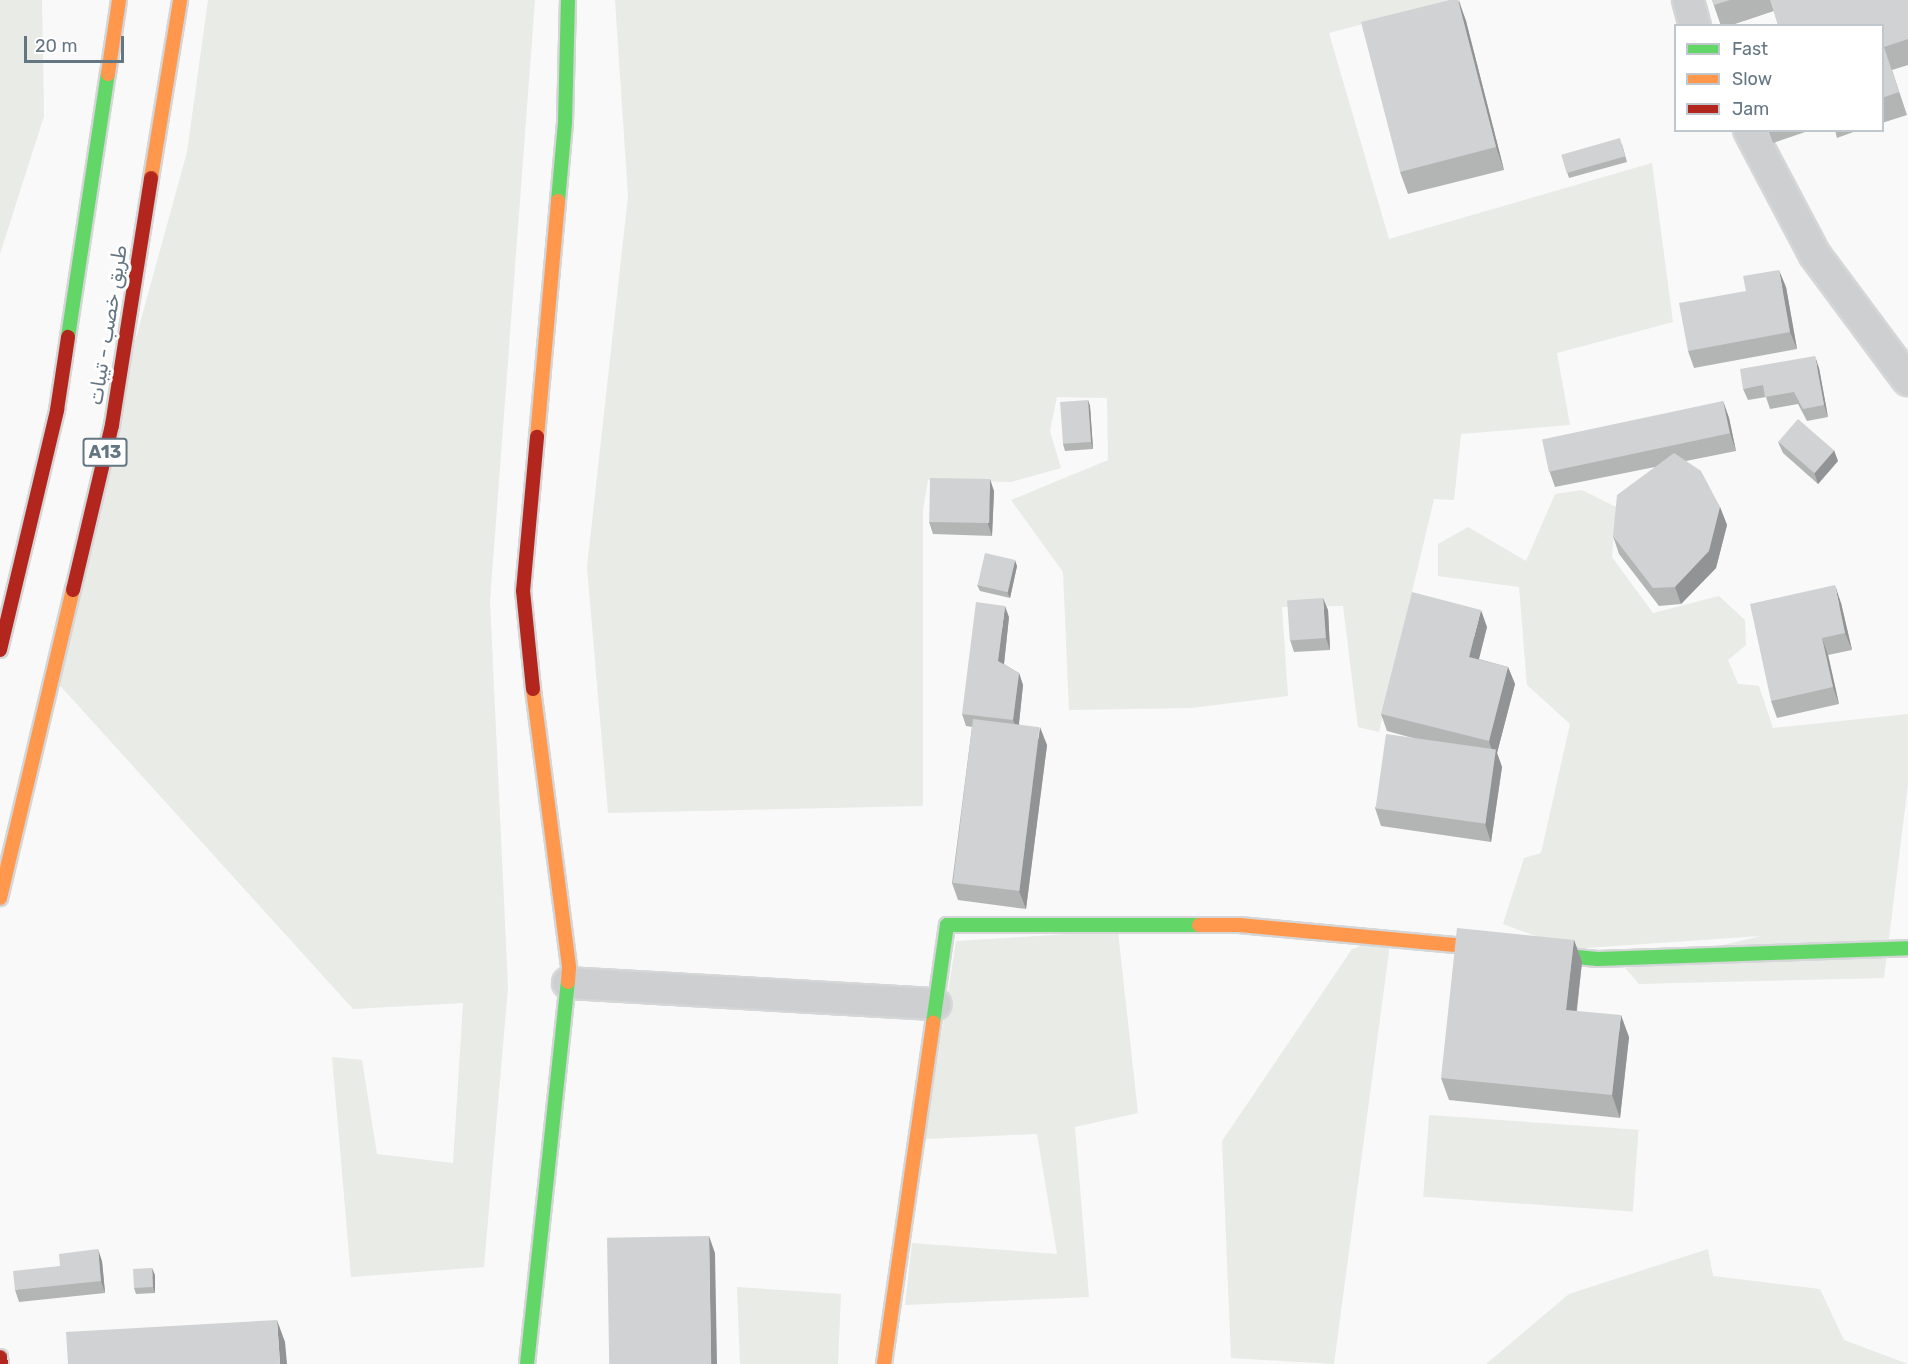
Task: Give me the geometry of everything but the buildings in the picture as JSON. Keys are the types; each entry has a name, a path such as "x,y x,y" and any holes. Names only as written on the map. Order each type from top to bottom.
{"main road":[{"name":"طريق خصب - تيبات","path":"0,650 57,410 119,0"},
{"name":"طريق خصب - تيبات","path":"0,898 112,425 180,0"},
{"path":"527,1364 569,968 546,812 523,591 565,122 568,0"},
{"path":"884,1364 947,925 1239,925 1598,959 1908,948"},
{"path":"0,1357 1,1364"}],"street":[{"path":"1688,0 1694,24"},
{"path":"1750,132 1815,255 1908,380"},
{"path":"568,983 936,1004"}],"shaded area":[{"path":"0,0 42,0 44,116 0,254"},
{"path":"208,0 535,0 490,601 508,987 484,1267 351,1277 332,1057 362,1060 377,1154 453,1163 463,1003 353,1009 45,669 187,152"},
{"path":"615,0 1452,0 1329,33 1389,239 1652,163 1673,322 1557,353 1570,425 1461,434 1454,500 1434,499 1379,732 1358,727 1343,606 1282,607 1288,696 1191,708 1069,710 1063,572 1011,500 1108,460 1107,398 1057,397 1050,431 1061,468 1011,482 928,480 923,510 923,806 608,813 587,567 628,196"},
{"path":"1582,490 1616,507 1612,557 1653,613 1719,596 1745,620 1746,645 1728,660 1738,684 1759,686 1773,728 1908,714 1908,785 1884,978 1639,984 1625,968 1761,936 1571,949 1503,924 1524,858 1541,853 1570,724 1527,685 1519,587 1438,576 1438,544 1468,527 1526,561 1555,494"},
{"path":"1118,931 1138,1113 1075,1127 1089,1297 905,1305 912,1243 1057,1254 1037,1134 925,1139 956,941"},
{"path":"1391,936 1334,1364 1231,1358 1222,1141 1352,949"},
{"path":"1429,1115 1638,1130 1633,1211 1423,1197"},
{"path":"1708,1249 1713,1276 1820,1289 1844,1340 1908,1364 1486,1364 1569,1294"},
{"path":"737,1287 841,1294 838,1364 740,1364"}],"traffic: fast":[{"path":"558,201 565,122 568,0"},
{"path":"68,337 108,74"},
{"path":"933,1023 947,925 1199,925"},
{"path":"1496,949 1598,959 1908,948"},
{"path":"527,1364 568,982"}],"traffic: slow":[{"path":"108,74 119,0"},
{"path":"151,178 180,0"},
{"path":"537,437 558,201"},
{"path":"0,898 73,590"},
{"path":"533,689 569,968 568,982"},
{"path":"1199,925 1239,925 1496,949"},
{"path":"884,1364 933,1023"}],"traffic: jam":[{"path":"73,590 112,425 151,178"},
{"path":"0,650 57,410 68,337"},
{"path":"533,689 523,591 537,437"},
{"path":"0,1357 1,1364"}]}
